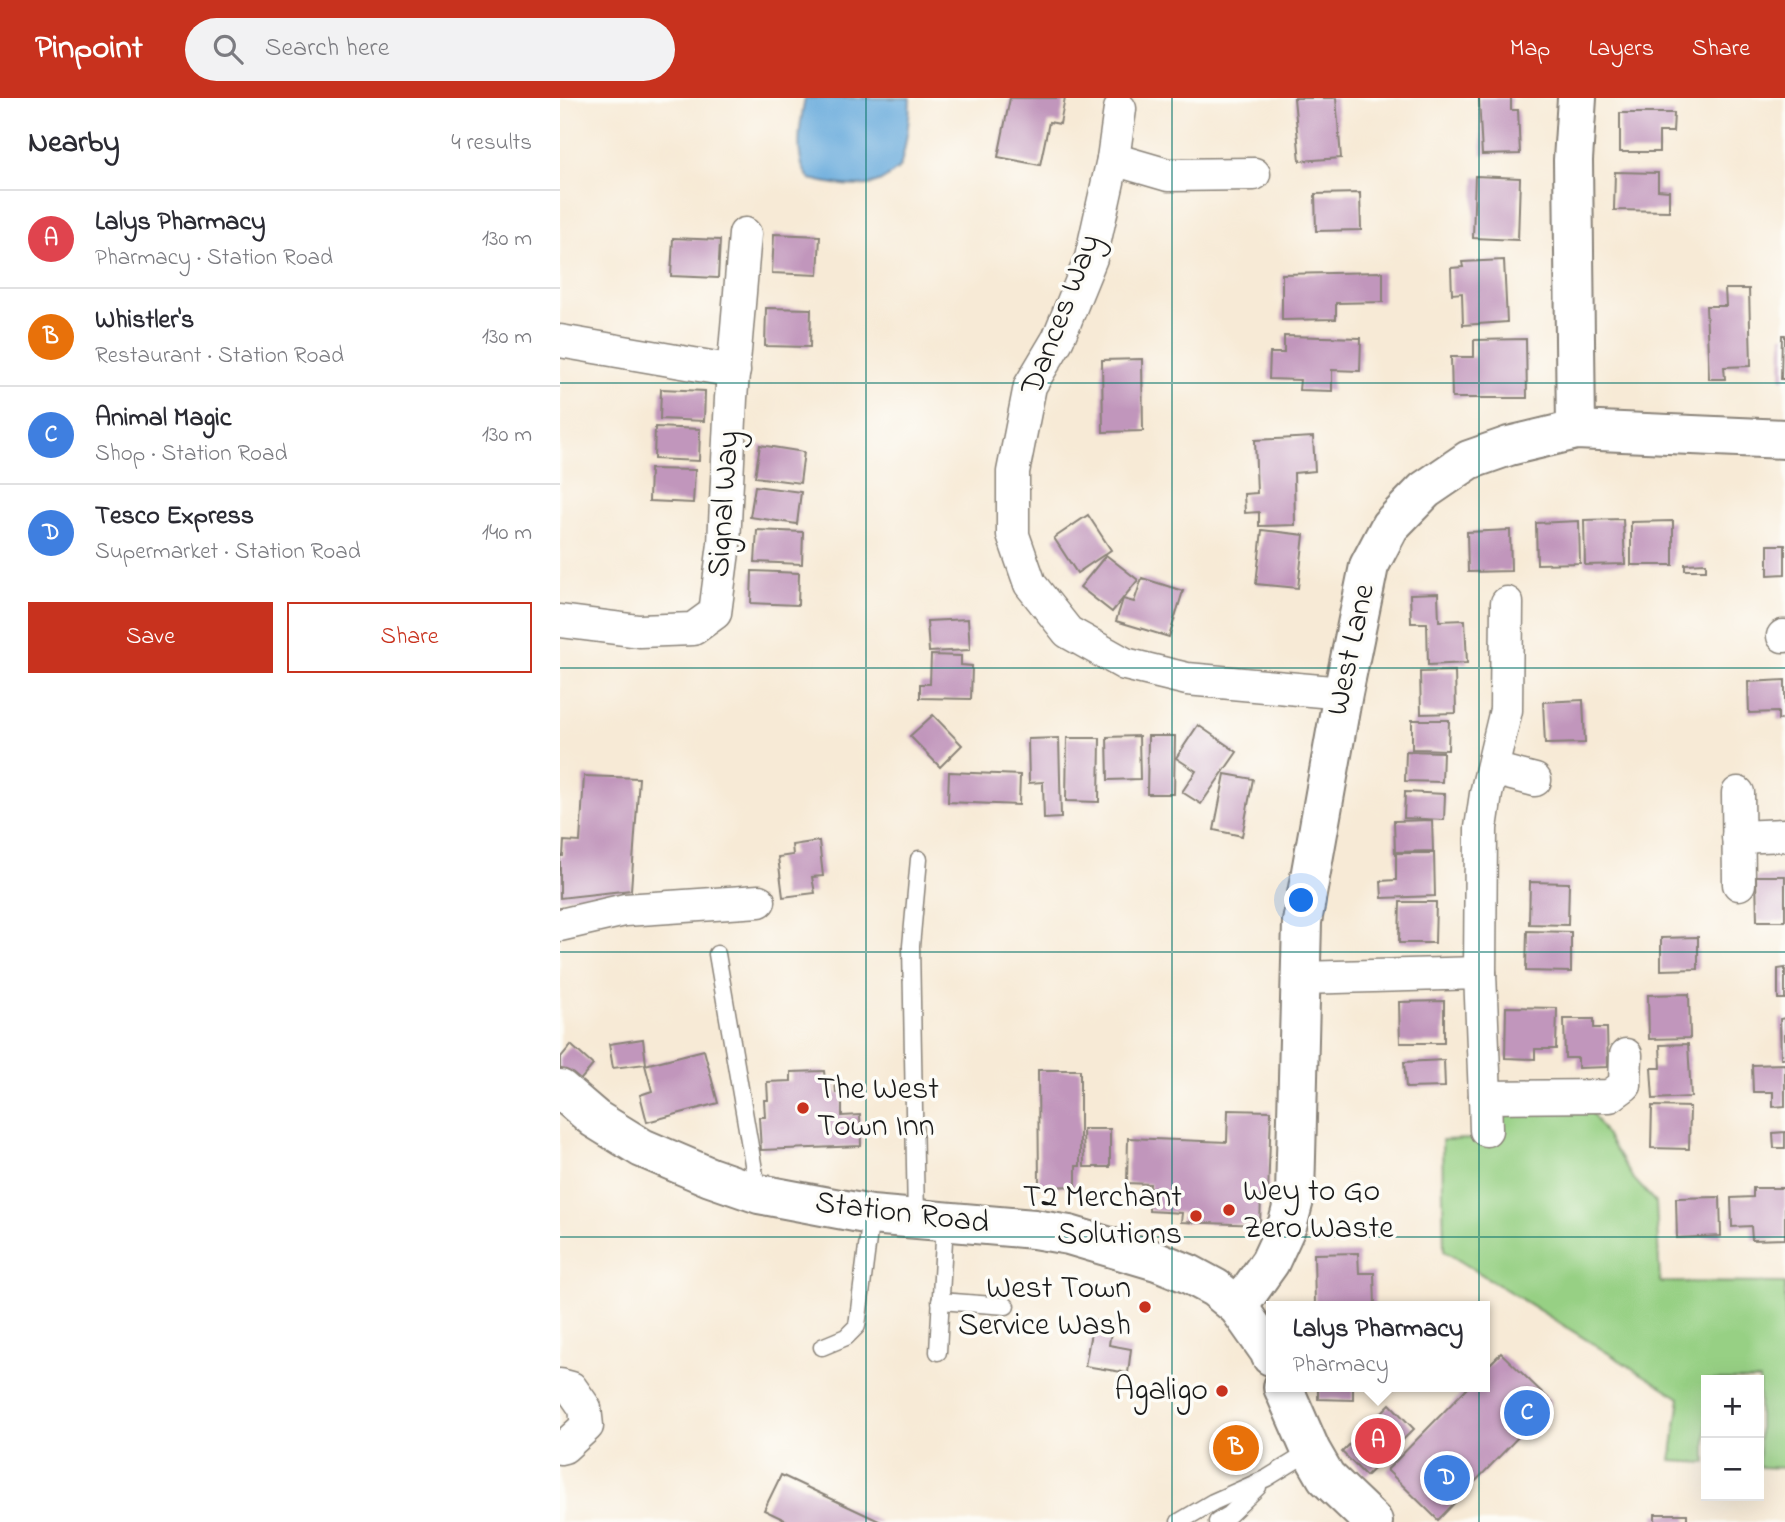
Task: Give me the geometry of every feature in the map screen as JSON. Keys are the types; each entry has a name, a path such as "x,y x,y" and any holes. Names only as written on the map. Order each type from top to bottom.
{"street":[{"path":"1576,430 1573,160 1577,98"},
{"name":"Dances Way","path":"1120,103 1113,159 1091,258 1058,339 1030,386 1013,472 1013,535 1030,584 1068,632 1125,664 1187,679 1343,693"},
{"path":"1113,159 1168,175 1254,174"},
{"name":"Signal Way","path":"560,621 639,631 693,629 715,614 724,544 745,234"},
{"path":"560,341 734,371"},
{"name":"West Lane","path":"1238,1307 1270,1262 1295,1196 1301,922 1369,566 1390,526 1425,490 1468,460 1509,446 1576,430 1785,439"},
{"path":"1486,1130 1480,973 1481,828 1486,794 1506,710 1507,603"},
{"path":"1493,769 1535,779"},
{"path":"1738,793 1739,884"},
{"path":"1738,837 1785,835"},
{"path":"560,925 625,910 759,901"},
{"path":"1301,978 1480,973"},
{"path":"1485,1097 1610,1096 1625,1085 1626,1055"},
{"name":"Station Road","path":"560,1089 595,1119 642,1148 758,1194 871,1215 1034,1229 1069,1235 1157,1261 1215,1288 1238,1307 1266,1347"},
{"path":"560,1385 571,1388 585,1408 587,1426 565,1447 560,1448"},
{"path":"1285,1392 1311,1451 1326,1477 1372,1522"}],"lane":[{"path":"919,859 911,946 931,1220 940,1301 938,1352"},
{"path":"717,954 758,1194"},
{"path":"822,1347 846,1337 857,1326 871,1215"},
{"path":"940,1301 1006,1306"},
{"path":"1179,1522 1213,1502 1267,1478 1311,1451"},
{"path":"1217,1522 1267,1478"}],"green space":[{"path":"1589,1108 1632,1177 1656,1203 1660,1282 1785,1283 1785,1468 1764,1467 1764,1375 1701,1375 1701,1463 1671,1461 1680,1398 1444,1251 1442,1140 1474,1139 1498,1110"}],"water":[{"path":"805,98 910,98 900,168 874,184 856,186 810,179 803,167 799,149"}],"building":[{"path":"1010,98 1065,98 1060,124 1049,122 1040,165 998,157"},
{"path":"1294,98 1336,98 1341,158 1300,161"},
{"path":"1479,98 1511,98 1511,110 1518,110 1520,154 1482,155"},
{"path":"1620,113 1674,113 1673,132 1659,132 1659,152 1620,152"},
{"path":"1615,172 1658,173 1658,190 1669,191 1669,211 1614,210"},
{"path":"1475,176 1520,178 1518,240 1473,238"},
{"path":"1360,193 1361,230 1316,231 1315,194"},
{"path":"774,234 820,236 818,275 772,273"},
{"path":"673,238 720,240 718,278 671,276"},
{"path":"1504,260 1507,322 1463,325 1462,293 1452,294 1451,268 1463,267 1462,262"},
{"path":"1383,272 1383,302 1336,303 1336,319 1282,320 1282,274"},
{"path":"1725,289 1749,289 1751,366 1724,367 1725,379 1709,379 1706,306 1726,306"},
{"path":"766,308 811,309 810,347 765,346"},
{"path":"1782,335 1785,335 1785,379 1781,379"},
{"path":"1284,336 1361,338 1360,371 1332,370 1332,391 1299,390 1300,380 1269,379 1270,353 1284,353"},
{"path":"1526,339 1527,398 1452,398 1451,357 1474,357 1474,340"},
{"path":"1142,359 1143,431 1103,432 1102,360"},
{"path":"661,389 705,391 704,421 660,419"},
{"path":"655,427 700,429 699,461 654,459"},
{"path":"1313,437 1315,471 1294,473 1295,525 1259,526 1259,512 1245,513 1244,494 1257,493 1255,440"},
{"path":"760,445 804,452 800,483 755,477"},
{"path":"650,469 695,470 693,503 649,501"},
{"path":"755,486 801,492 797,524 750,517"},
{"path":"1088,515 1111,550 1077,573 1054,538"},
{"path":"1623,519 1625,564 1585,565 1584,520"},
{"path":"1579,521 1580,563 1537,564 1536,523"},
{"path":"1673,521 1673,565 1631,565 1631,522"},
{"path":"757,530 803,532 802,564 755,562"},
{"path":"1262,530 1304,535 1298,588 1256,584"},
{"path":"1510,530 1511,571 1468,572 1467,532"},
{"path":"1768,545 1785,545 1785,574 1768,575"},
{"path":"1106,555 1138,580 1112,612 1080,587"},
{"path":"1706,563 1706,570 1685,570 1685,564"},
{"path":"752,571 799,573 798,605 751,603"},
{"path":"1142,578 1183,591 1169,637 1116,621 1123,599 1134,602"},
{"path":"1438,593 1439,621 1465,620 1467,663 1428,665 1427,623 1411,623 1410,594"},
{"path":"968,619 970,650 929,652 927,621"},
{"path":"931,655 961,656 961,665 972,666 971,699 920,698 920,684 930,684"},
{"path":"1455,671 1456,713 1421,714 1420,672"},
{"path":"1785,680 1785,719 1778,720 1778,712 1749,713 1748,682"},
{"path":"1583,700 1585,743 1545,744 1543,702"},
{"path":"933,715 962,745 940,767 910,736"},
{"path":"1412,720 1449,720 1448,750 1412,749"},
{"path":"1198,725 1237,752 1201,804 1182,792 1196,771 1176,758"},
{"path":"1139,736 1140,779 1108,780 1107,737"},
{"path":"1148,736 1175,736 1174,794 1147,794"},
{"path":"1059,738 1061,818 1044,819 1043,782 1029,783 1028,739"},
{"path":"1067,738 1100,738 1099,802 1066,801"},
{"path":"1406,751 1443,752 1442,782 1405,781"},
{"path":"949,772 1020,775 1019,805 948,802"},
{"path":"1225,774 1253,779 1242,836 1214,830"},
{"path":"584,776 639,778 631,890 560,898 560,856 563,856 564,841 580,842"},
{"path":"1405,792 1445,794 1444,820 1404,818"},
{"path":"1432,820 1433,851 1395,852 1394,821"},
{"path":"819,841 823,876 812,877 815,893 783,897 778,857 793,855 792,845"},
{"path":"1396,853 1434,853 1435,896 1382,898 1381,881 1396,880"},
{"path":"1756,876 1785,876 1785,921 1757,921"},
{"path":"1530,882 1569,883 1568,925 1529,924"},
{"path":"1400,902 1436,902 1435,943 1399,943"},
{"path":"1527,931 1571,932 1571,972 1526,971"},
{"path":"1698,937 1698,969 1661,970 1661,938"},
{"path":"1785,968 1785,999 1778,999 1778,969"},
{"path":"1689,994 1690,1038 1649,1039 1648,995"},
{"path":"1444,1001 1444,1043 1400,1043 1399,1002"},
{"path":"1506,1007 1557,1008 1556,1049 1535,1049 1535,1059 1505,1058"},
{"path":"1785,1018 1785,1058 1781,1058 1780,1019"},
{"path":"1564,1019 1594,1019 1594,1028 1607,1028 1608,1067 1578,1068 1578,1058 1565,1058"},
{"path":"643,1039 646,1064 613,1068 609,1044"},
{"path":"1688,1044 1691,1097 1653,1099 1651,1068 1661,1068 1660,1045"},
{"path":"571,1045 593,1065 577,1084 560,1068 560,1058"},
{"path":"704,1050 718,1103 647,1122 640,1095 652,1091 645,1065"},
{"path":"1444,1060 1445,1087 1406,1088 1404,1062"},
{"path":"1785,1064 1785,1106 1773,1107 1773,1092 1753,1092 1752,1065"},
{"path":"1038,1070 1080,1070 1080,1166 1076,1166 1076,1186 1039,1187"},
{"name":"The West Town Inn","path":"824,1071 825,1081 835,1081 836,1093 842,1093 842,1116 860,1115 861,1146 761,1150 759,1117 765,1117 767,1082 791,1081 791,1072"},
{"path":"1652,1106 1690,1107 1689,1149 1651,1148"},
{"path":"1228,1110 1271,1111 1268,1196 1261,1196 1260,1225 1181,1222 1182,1213 1149,1211 1150,1184 1127,1183 1128,1138 1227,1142"},
{"path":"1083,1129 1110,1129 1110,1167 1084,1167"},
{"path":"1785,1132 1785,1148 1774,1148 1773,1133"},
{"path":"1753,1188 1785,1188 1785,1239 1752,1240 1751,1226 1732,1227 1731,1198 1753,1197"},
{"path":"1720,1197 1721,1236 1677,1238 1676,1198"},
{"path":"1358,1253 1359,1273 1374,1273 1375,1301 1315,1301 1314,1254"},
{"path":"1093,1321 1112,1324 1109,1345 1131,1349 1128,1373 1085,1366"},
{"path":"1501,1353 1552,1402 1438,1520 1387,1470 1463,1392 1490,1392 1490,1364"},
{"path":"1318,1392 1353,1392 1353,1400 1318,1399"},
{"path":"1390,1404 1414,1429 1366,1476 1342,1452"},
{"path":"781,1475 881,1522 789,1522 764,1510"},
{"path":"1655,1514 1687,1514 1687,1522 1655,1522"}],"place":[{"name":"The West Town Inn","path":"803,1108"},
{"name":"Wey to Go Zero Waste","path":"1229,1210"},
{"name":"T2 Merchant Solutions","path":"1196,1216"},
{"name":"West Town Service Wash","path":"1145,1307"},
{"name":"Agaligo","path":"1222,1391"},
{"name":"Animal Magic","path":"1527,1413"},
{"name":"Lalys Pharmacy","path":"1378,1441"},
{"name":"Whistler's","path":"1236,1448"},
{"name":"Tesco Express","path":"1447,1478"}]}
